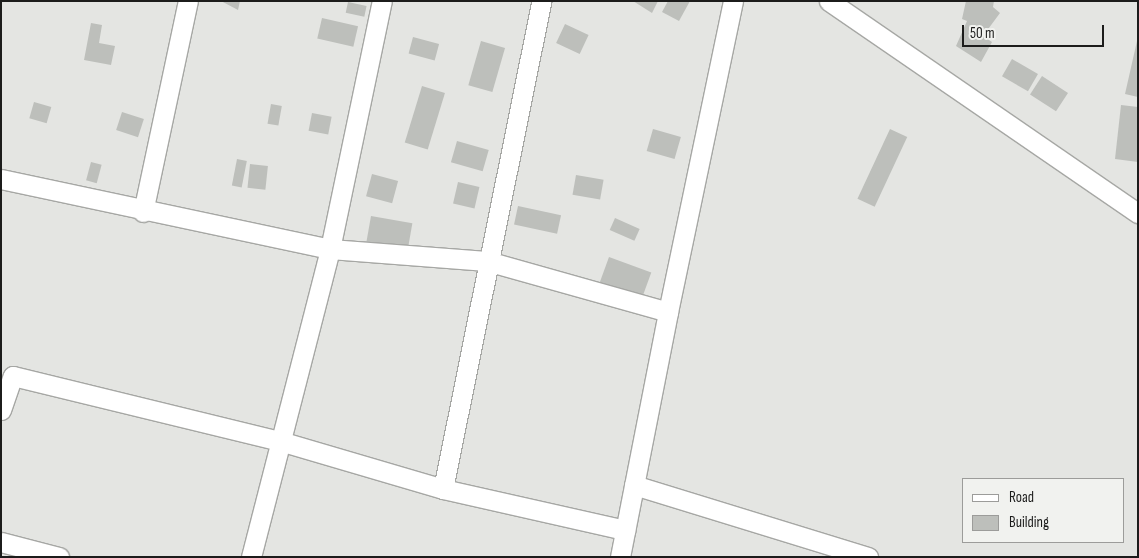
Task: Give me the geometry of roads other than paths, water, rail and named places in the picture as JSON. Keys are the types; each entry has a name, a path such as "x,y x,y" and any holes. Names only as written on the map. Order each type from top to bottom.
{"street":[{"path":"143,212 188,1"},
{"path":"251,557 330,249 382,1"},
{"path":"443,489 487,261 541,1"},
{"path":"620,557 668,312 733,1"},
{"path":"830,1 1138,213"},
{"path":"1,179 143,212 330,249 487,261 668,312"},
{"path":"1,410 13,376 280,441 443,489 625,530"},
{"path":"634,485 868,557"},
{"path":"1,542 59,557"}]}
